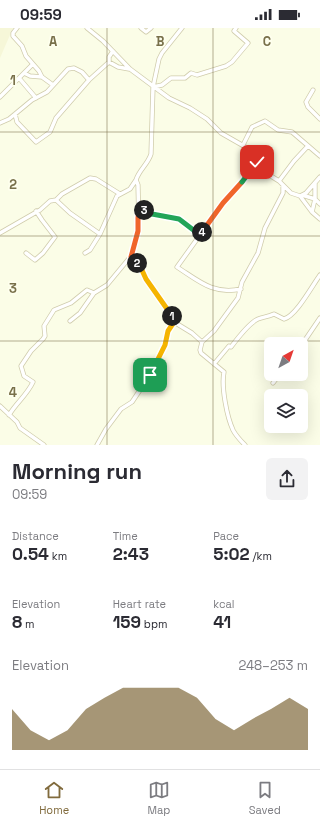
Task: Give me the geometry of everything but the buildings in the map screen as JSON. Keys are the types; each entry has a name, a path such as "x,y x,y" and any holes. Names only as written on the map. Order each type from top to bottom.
{"street":[{"path":"17,28 13,33 13,36 22,46 26,56 39,71 42,77 53,85"},
{"path":"87,28 130,69 169,98 190,108 207,119 221,133 249,149 266,173 279,181 291,193"},
{"path":"141,28 146,32 151,28"},
{"path":"153,86 162,85 171,78 185,78 191,72 197,76 232,62 248,43 234,31 236,28"},
{"path":"86,254 100,234 117,196 130,189 150,158 153,86 159,59 180,29"},
{"path":"15,114 17,122 36,142 50,132 56,118 89,80 109,62 109,57 112,51"},
{"path":"109,62 118,67 130,69"},
{"path":"0,97 33,64"},
{"path":"0,123 9,119 36,98 47,92 68,69 74,68 82,72 89,80"},
{"path":"24,73 30,76 42,77"},
{"path":"19,78 36,98"},
{"path":"313,90 306,102 308,107 320,119"},
{"path":"243,145 252,127 265,121 278,130 292,132 320,156"},
{"path":"279,181 294,161 308,146"},
{"path":"241,289 235,291 218,291 177,267 223,203 257,162"},
{"path":"301,195 306,193 320,177"},
{"path":"0,233 50,201 56,200 73,187 90,178 96,179 120,194"},
{"path":"70,321 80,313 94,292 107,285 132,255 138,231 139,207 138,185 136,180"},
{"path":"312,212 315,199 315,183"},
{"path":"245,445 234,431 230,422 222,381 224,372 201,353 200,350 202,342 214,331 238,298 242,282 261,246 265,228 283,193 283,185"},
{"path":"283,193 291,193 315,199 320,204"},
{"path":"301,195 312,212 320,219"},
{"path":"56,200 70,213 100,234"},
{"path":"139,207 152,214 179,219 201,234"},
{"path":"26,253 34,260 56,237 36,211"},
{"path":"132,255 131,257 141,268 146,279 172,315 174,322 192,333 202,342"},
{"path":"214,364 251,324 258,319 274,314 284,319 289,317 304,300 310,288 320,276"},
{"path":"9,415 17,404 24,398 33,382 24,376 22,366 31,351 45,336 44,326 54,310 71,303 87,290 94,292"},
{"path":"307,337 320,318"},
{"path":"97,445 106,429 121,410 132,402 150,375 165,345 168,331 174,322"},
{"path":"0,406 17,422 20,428 44,445"}],"shaded area":[{"path":"0,28 13,28 0,58"}],"route":[{"path":"150,375 165,345 168,331 174,322 172,315 146,279 141,268 131,257 138,231 139,207 152,214 179,219 201,234 223,203 257,162"}]}
